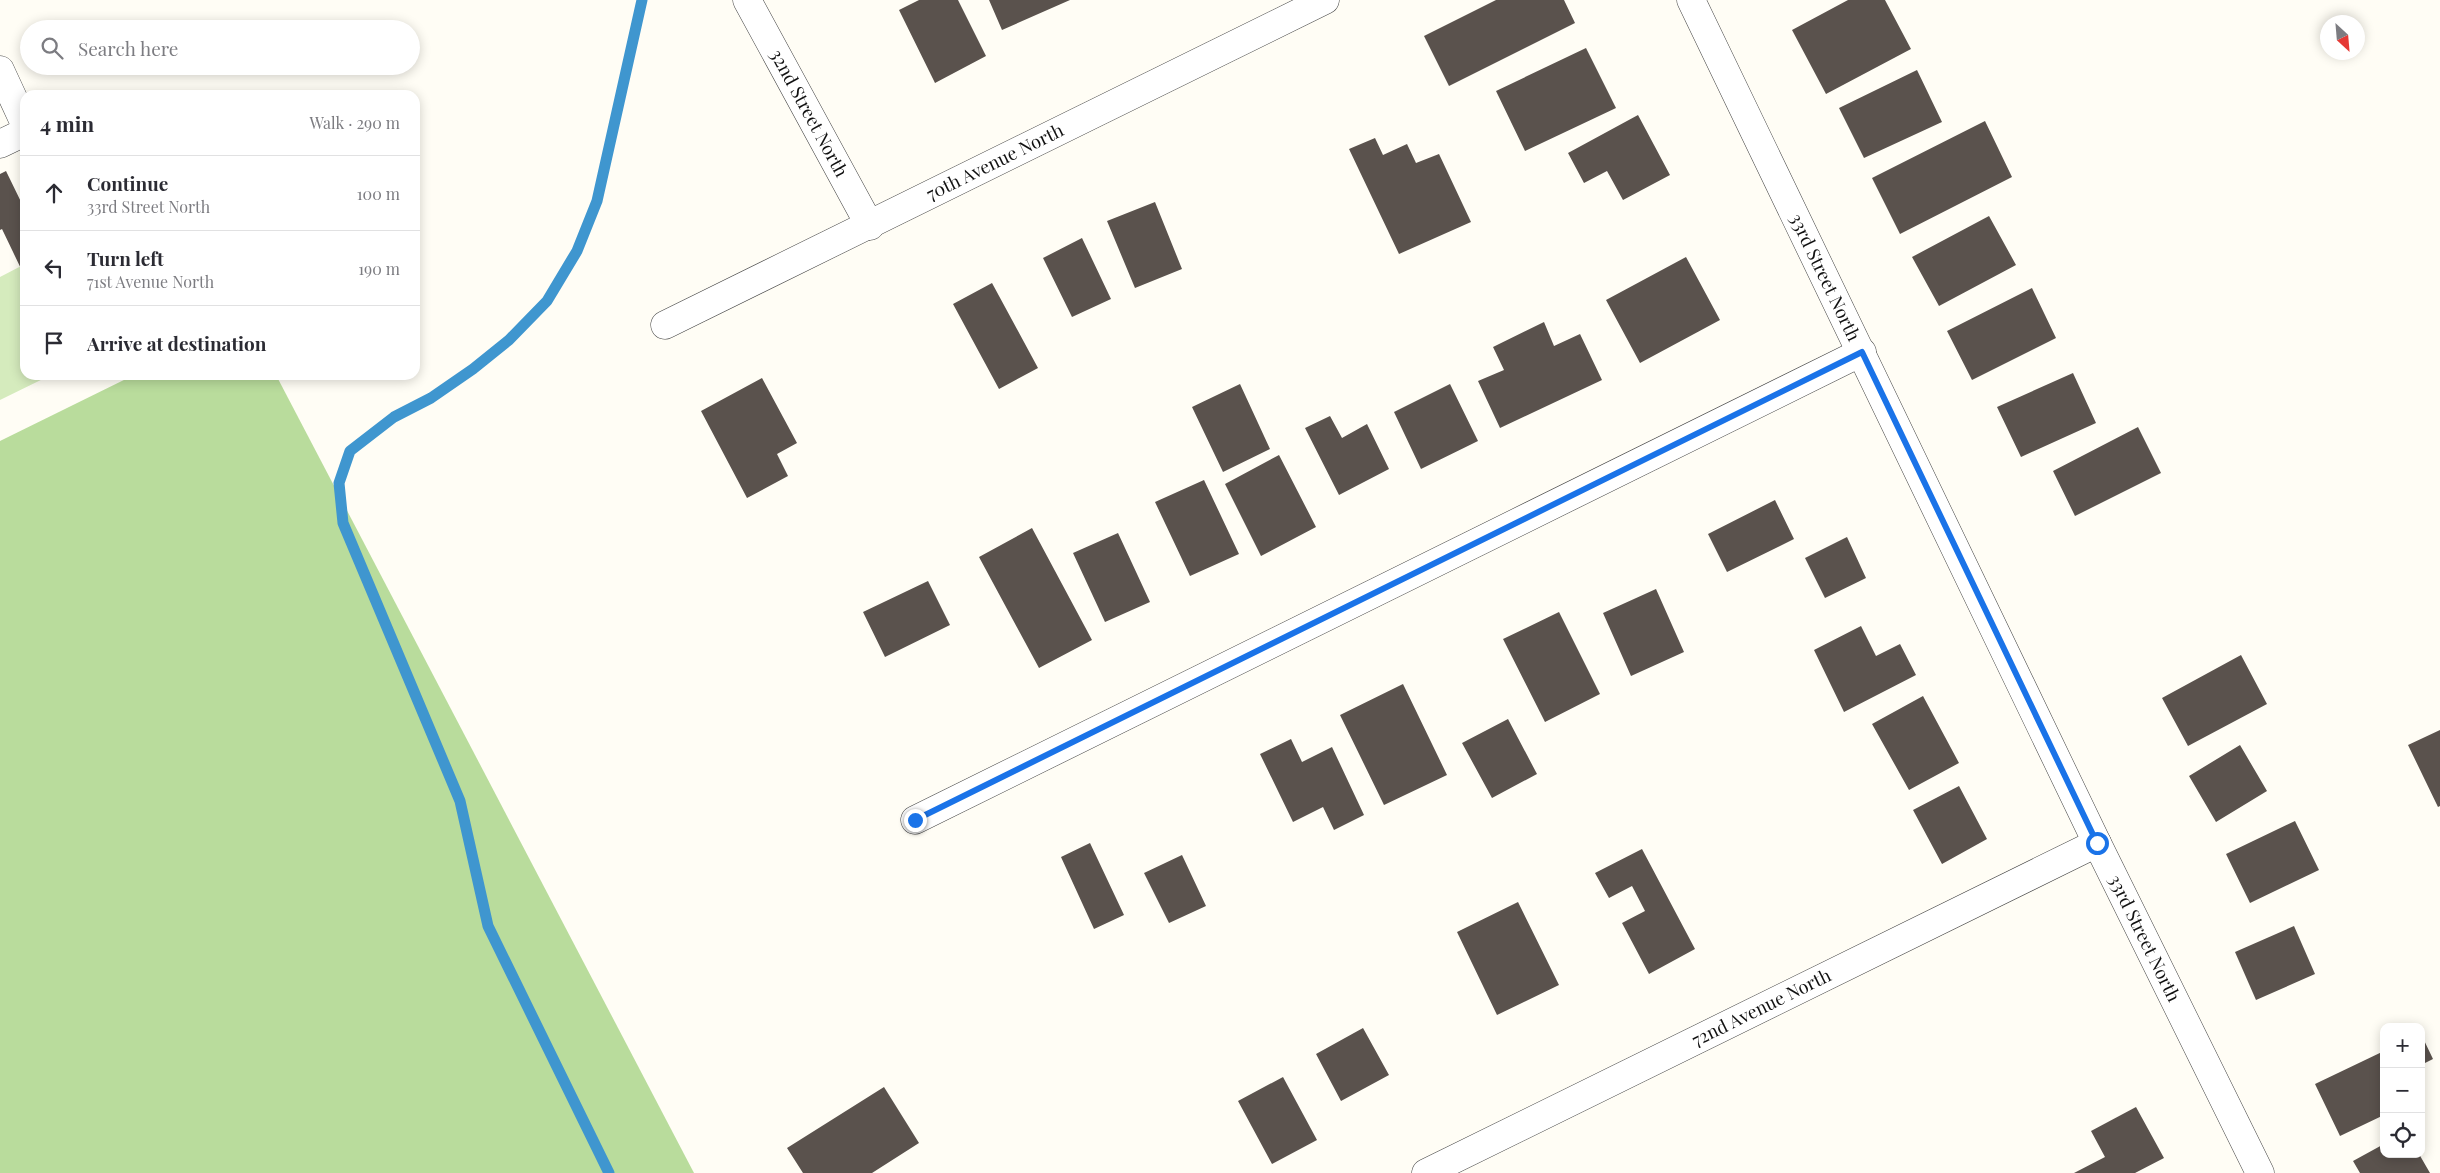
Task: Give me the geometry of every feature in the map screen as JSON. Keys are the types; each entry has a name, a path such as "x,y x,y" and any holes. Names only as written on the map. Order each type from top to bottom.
{"street":[{"name":"32nd Street North","path":"747,0 870,226"},
{"name":"70th Avenue North","path":"665,325 870,226 1325,0"},
{"name":"33rd Street North","path":"1691,0 2097,843 2260,1173"},
{"path":"0,70 20,113"},
{"path":"0,144 20,134"},
{"path":"915,820 1862,352"},
{"name":"72nd Avenue North","path":"1426,1173 2097,843"}],"green space":[{"path":"20,267 20,380 41,380 0,400 0,277"},
{"path":"124,380 279,380 694,1173 0,1173 0,441"}],"building":[{"path":"919,0 958,0 986,56 935,83 899,10"},
{"path":"989,0 1070,0 1002,30"},
{"path":"1496,0 1564,0 1575,23 1449,86 1424,36"},
{"path":"1848,0 1885,0 1911,49 1826,94 1792,30"},
{"path":"1586,48 1616,108 1525,151 1496,91"},
{"path":"1917,70 1942,122 1864,158 1839,108"},
{"path":"1638,115 1670,175 1623,200 1607,171 1584,183 1568,153"},
{"path":"1985,121 2012,177 1900,234 1872,178"},
{"path":"1375,138 1383,155 1407,144 1416,163 1439,154 1471,222 1399,254 1349,149"},
{"path":"6,171 20,200 20,267 2,229 0,230 0,174"},
{"path":"1155,202 1182,269 1135,288 1107,221"},
{"path":"1989,216 2016,265 1939,306 1912,257"},
{"path":"1082,238 1111,299 1072,317 1043,258"},
{"path":"1686,257 1720,320 1640,363 1606,300"},
{"path":"992,283 1038,368 999,389 953,304"},
{"path":"2032,288 2056,338 1972,380 1947,331"},
{"path":"1544,322 1554,346 1580,334 1602,380 1500,428 1478,381 1504,370 1493,347"},
{"path":"2073,373 2096,423 2021,457 1997,407"},
{"path":"762,378 797,443 777,454 788,476 747,498 701,411"},
{"path":"1240,384 1270,449 1223,472 1192,407"},
{"path":"1450,384 1478,441 1421,469 1394,412"},
{"path":"1330,416 1342,438 1367,424 1389,469 1339,495 1305,428"},
{"path":"2138,427 2161,473 2075,516 2053,471"},
{"path":"1279,455 1316,527 1261,556 1225,484"},
{"path":"1204,480 1239,554 1190,576 1155,502"},
{"path":"1775,500 1794,539 1727,572 1708,534"},
{"path":"1032,528 1092,640 1039,668 979,557"},
{"path":"1118,533 1150,602 1105,622 1073,553"},
{"path":"1847,537 1866,578 1825,598 1805,558"},
{"path":"928,581 950,625 885,657 863,612"},
{"path":"1656,589 1684,652 1631,676 1603,613"},
{"path":"1559,612 1600,694 1545,722 1503,639"},
{"path":"1861,626 1876,656 1900,644 1916,675 1844,712 1814,650"},
{"path":"2241,655 2267,704 2188,746 2162,698"},
{"path":"1403,684 1447,775 1384,805 1340,715"},
{"path":"1923,696 1959,763 1909,790 1872,724"},
{"path":"1508,719 1537,774 1492,798 1462,743"},
{"path":"2440,730 2440,806 2438,807 2408,745"},
{"path":"1291,739 1302,762 1332,747 1364,815 1334,830 1323,807 1293,822 1260,754"},
{"path":"2240,745 2267,791 2216,822 2189,776"},
{"path":"1959,786 1987,839 1942,864 1913,810"},
{"path":"2295,821 2319,870 2250,903 2226,854"},
{"path":"1090,843 1124,915 1094,929 1061,857"},
{"path":"1642,849 1695,949 1649,974 1622,923 1645,911 1632,886 1609,898 1595,873"},
{"path":"1182,855 1206,906 1169,923 1144,873"},
{"path":"1518,902 1559,985 1497,1015 1457,932"},
{"path":"2294,926 2315,974 2256,1000 2235,952"},
{"path":"1363,1028 1389,1075 1341,1101 1316,1054"},
{"path":"2425,1042 2433,1059 2425,1063"},
{"path":"2380,1053 2380,1117 2340,1136 2315,1084"},
{"path":"1283,1077 1317,1140 1272,1164 1238,1101"},
{"path":"884,1087 919,1143 872,1173 803,1173 787,1148"},
{"path":"2136,1107 2164,1158 2135,1173 2074,1173 2105,1157 2091,1131"},
{"path":"2380,1146 2380,1158 2421,1158 2430,1173 2360,1173 2353,1161"}],"waterway":[{"path":"609,1173 488,926 460,801 343,523 339,483 350,451 394,417 431,398 473,369 509,340 547,301 577,251 597,201 642,0"}],"route":[{"path":"915,820 1862,352 2097,843"}]}
